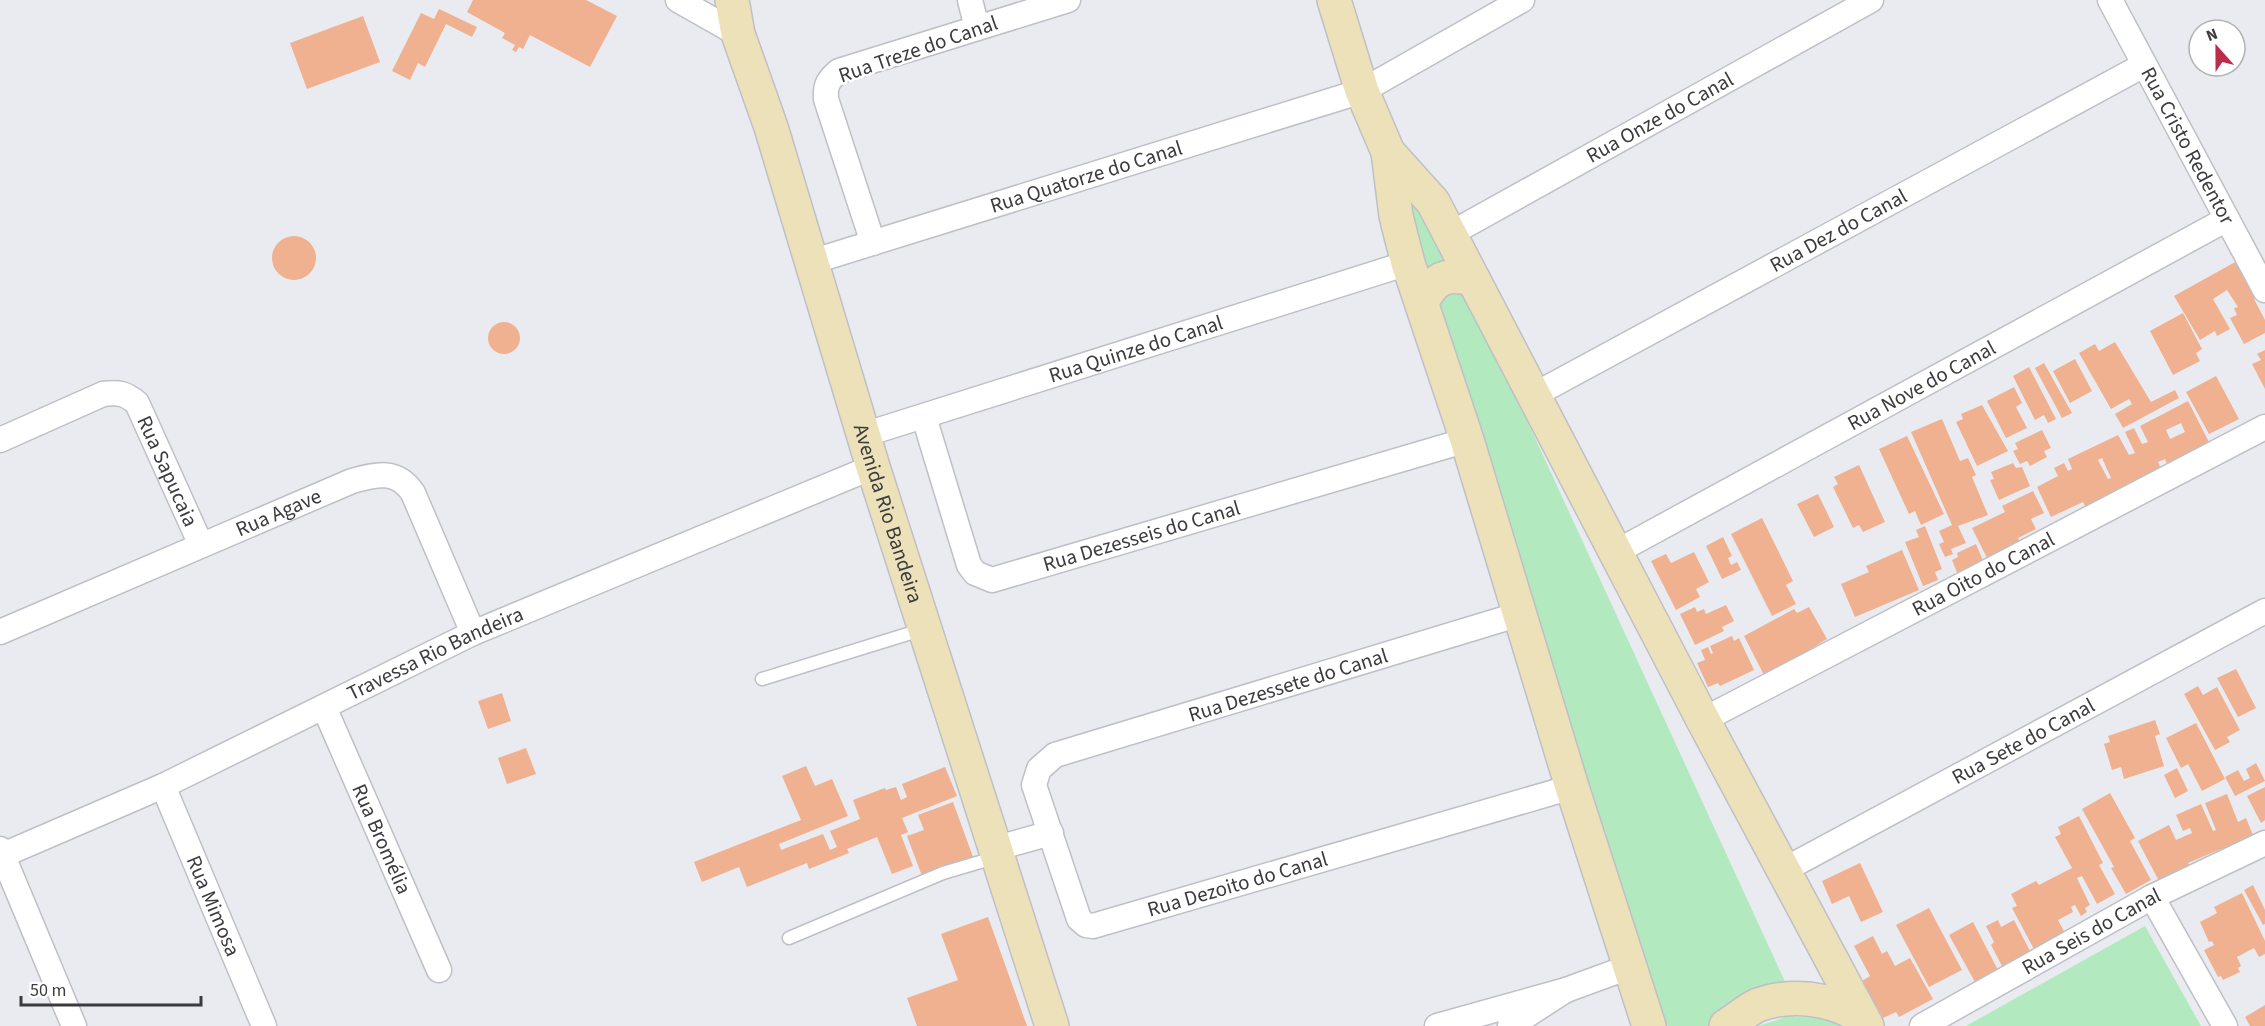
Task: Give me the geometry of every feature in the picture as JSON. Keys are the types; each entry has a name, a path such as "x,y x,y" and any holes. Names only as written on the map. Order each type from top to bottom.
{"street":[{"path":"678,0 738,34"},
{"name":"Avenida Rio Bandeira","path":"732,0 738,34 771,127 863,435 1052,1026"},
{"path":"970,0 977,28"},
{"name":"Rua Treze do Canal","path":"873,243 826,99 827,83 839,71 1068,0"},
{"path":"1334,0 1362,91 1388,152 1395,216 1408,263 1467,440 1572,787 1649,1026"},
{"name":"Rua Quatorze do Canal","path":"811,262 1362,91 1522,0"},
{"name":"Rua Onze do Canal","path":"1450,234 1871,0"},
{"name":"Rua Cristo Redentor","path":"2110,0 2265,290"},
{"name":"Rua Dez do Canal","path":"1534,395 2144,65"},
{"path":"1388,152 1433,202 1702,720 1863,1021"},
{"name":"Rua Nove do Canal","path":"1616,552 2227,219"},
{"name":"Rua Quinze do Canal","path":"863,435 1408,263"},
{"path":"1422,302 1430,286 1442,278 1455,275 1473,279"},
{"name":"Rua Sapucaia","path":"0,440 103,394 116,392 127,394 137,403 201,545"},
{"name":"Rua Dezesseis do Canal","path":"924,417 969,565 975,573 992,580 1467,440"},
{"name":"Rua Oito do Canal","path":"1702,720 2265,427"},
{"name":"Travessa Rio Bandeira","path":"1,852 163,786 474,633 873,467"},
{"name":"Rua Agave","path":"0,632 352,481 376,474 397,477 407,483 474,633"},
{"name":"Rua Sete do Canal","path":"1782,871 2265,611"},
{"name":"Rua Dezessete do Canal","path":"1055,755 1520,614"},
{"name":"Rua Bromélia","path":"324,707 439,970"},
{"name":"Rua Dezoito do Canal","path":"1055,755 1039,769 1034,785 1080,919 1086,925 1093,926 1572,787"},
{"name":"Rua Mimosa","path":"163,786 264,1026"},
{"path":"995,853 1051,833"},
{"name":"Rua Seis do Canal","path":"1922,1026 2152,897 2265,843"},
{"path":"1,852 74,1026"},
{"path":"2152,897 2225,1026"},
{"path":"1437,1026 1566,990 1629,967"},
{"path":"1510,1026 1566,990"},
{"path":"1726,1026 1758,1005 1793,999 1820,1000 1844,1007 1863,1021"}],"lane":[{"path":"762,679 925,629"},
{"path":"789,938 995,853"}],"green space":[{"path":"1388,133 1444,240 1793,999 1726,1026 1649,1026 1629,967"},
{"path":"2145,926 2201,1026 1966,1026"},
{"path":"1789,1016 1830,1019 1847,1026 1758,1026"}],"building":[{"path":"473,0 586,0 617,16 590,67 530,35 523,49 519,47 516,52 512,50 515,45 502,38 505,33 467,12"},
{"path":"439,9 477,27 472,37 446,24 425,67 418,63 410,80 392,71 421,13 434,19"},
{"path":"363,16 380,62 307,89 290,43"},
{"path":"294,236 310,242 316,258 310,274 294,280 278,274 272,258 278,242"},
{"path":"2237,261 2259,297 2254,299 2265,320 2265,333 2244,344 2230,318 2237,315 2234,308 2238,307 2227,290 2213,299 2230,329 2217,336 2215,331 2200,340 2174,296"},
{"path":"2183,313 2202,349 2196,353 2200,361 2173,375 2150,331"},
{"path":"504,322 516,326 520,338 516,350 504,354 492,350 488,338 492,326"},
{"path":"2115,342 2151,402 2175,390 2179,398 2123,428 2115,414 2132,404 2129,399 2111,409 2079,353 2095,344 2099,351"},
{"path":"2265,350 2265,389 2252,364 2261,360 2257,354"},
{"path":"2075,359 2092,391 2070,403 2053,371"},
{"path":"2044,363 2072,413 2062,418 2035,368"},
{"path":"2029,367 2056,419 2048,423 2044,415 2035,420 2013,376"},
{"path":"2216,376 2239,419 2209,434 2186,392"},
{"path":"2014,387 2022,403 2016,407 2027,428 2006,438 1987,401"},
{"path":"2188,401 2210,444 2167,464 2165,459 2158,462 2163,473 2086,508 2083,502 2051,517 2037,487 2058,476 2054,468 2064,463 2068,471 2072,469 2068,459 2118,435 2129,455 2135,453 2125,432 2134,428 2142,444 2148,442 2140,426","holes":["2181,423 2185,432 2170,439 2166,430","2102,458 2111,478 2108,479 2098,460"]},
{"path":"1982,405 2008,451 1977,466 1956,422 1963,419 1961,414"},
{"path":"1942,419 1960,461 1968,458 1976,475 1972,477 1988,515 1958,526 1966,543 1951,549 1953,554 1945,557 1939,544 1944,542 1939,531 1952,525 1911,432"},
{"path":"2042,430 2051,448 2044,451 2047,457 2030,466 2027,461 2020,464 2013,451 2018,449 2015,443"},
{"path":"1907,436 1944,514 1921,525 1915,511 1909,514 1879,449"},
{"path":"2013,463 2016,468 2022,467 2030,486 1999,500 1990,480 1994,479 1991,472"},
{"path":"1859,465 1885,522 1863,532 1859,525 1853,528 1833,487 1838,484 1834,477"},
{"path":"2033,491 2044,513 2031,519 2036,529 2018,538 2022,546 1989,562 1972,528 2005,512 2002,506"},
{"path":"1818,494 1834,527 1814,537 1797,504"},
{"path":"1762,518 1793,581 1786,585 1796,604 1772,616 1731,534"},
{"path":"1925,526 1942,569 1935,572 1938,580 1923,586 1905,542 1919,537 1916,530"},
{"path":"1723,537 1732,556 1728,558 1731,565 1737,562 1741,570 1722,579 1706,546"},
{"path":"1976,544 1984,563 1958,575 1952,560 1958,557 1957,553"},
{"path":"1902,550 1919,590 1855,617 1841,584 1869,572 1866,566"},
{"path":"1694,552 1709,582 1696,589 1700,597 1676,610 1651,561 1666,554 1671,563"},
{"path":"1726,605 1734,621 1722,627 1724,631 1695,645 1680,614 1695,607 1697,612 1704,609 1706,614"},
{"path":"1809,607 1827,639 1765,677 1744,636 1794,609 1797,613"},
{"path":"1732,636 1734,641 1739,638 1754,670 1720,686 1718,683 1708,687 1697,663 1705,660 1701,650 1708,647 1711,654 1713,653 1710,646"},
{"path":"2236,669 2256,708 2238,717 2217,678"},
{"path":"2198,686 2203,695 2217,687 2240,730 2227,737 2230,742 2215,750 2184,694"},
{"path":"502,693 511,721 488,729 478,701"},
{"path":"2155,720 2160,734 2155,736 2164,766 2124,779 2121,767 2112,770 2104,744 2110,742 2108,736"},
{"path":"2196,723 2225,779 2202,791 2188,764 2181,768 2166,738"},
{"path":"526,748 536,774 507,784 498,758"},
{"path":"2256,763 2265,781 2235,796 2225,777 2238,770 2244,781 2250,778 2246,769"},
{"path":"806,766 815,786 832,779 848,816 779,844 781,850 823,834 830,850 837,847 830,831 860,819 853,800 885,788 886,790 896,787 901,800 907,797 902,784 945,767 957,796 902,818 908,832 901,835 913,866 892,874 877,837 847,849 849,853 809,869 807,863 747,887 739,867 702,882 694,862 801,820 782,776"},
{"path":"2177,768 2188,791 2175,798 2164,775"},
{"path":"2265,787 2265,820 2261,823 2247,796"},
{"path":"2110,793 2135,838 2130,841 2151,880 2126,894 2082,809"},
{"path":"2227,794 2238,822 2246,818 2255,840 2222,854 2221,849 2188,863 2192,870 2161,885 2138,841 2169,825 2176,840 2192,833 2190,828 2183,831 2176,815 2201,804 2213,831 2216,830 2205,803"},
{"path":"953,802 973,857 922,876 907,836 924,830 918,815"},
{"path":"2079,816 2103,863 2099,865 2115,894 2097,904 2082,876 2077,878 2090,905 2085,908 2087,912 2081,916 2075,905 2071,907 2073,912 2058,920 2066,935 2035,951 2012,908 2017,906 2011,894 2036,881 2039,885 2072,868 2055,837 2061,834 2058,827"},
{"path":"1860,863 1883,912 1861,922 1849,896 1832,904 1822,881"},
{"path":"2253,885 2265,910 2265,924 2263,925 2244,890"},
{"path":"2242,893 2265,941 2265,954 2259,957 2254,948 2237,957 2241,966 2238,968 2240,972 2223,980 2221,976 2218,977 2204,950 2214,945 2212,941 2209,942 2200,922 2217,913 2214,907"},
{"path":"1929,908 1962,970 1929,987 1896,925"},
{"path":"988,917 1027,1026 917,1026 907,998 958,980 941,934"},
{"path":"1998,920 2001,927 2014,920 2031,953 2003,968 1991,945 1994,942 1986,926"},
{"path":"1973,922 1998,970 1975,982 1949,935"},
{"path":"1873,936 1882,954 1887,951 1895,966 1910,958 1933,999 1899,1017 1896,1012 1883,1018 1862,981 1870,976 1854,946"},
{"path":"2265,1005 2265,1026 2250,1026 2245,1017"}]}
